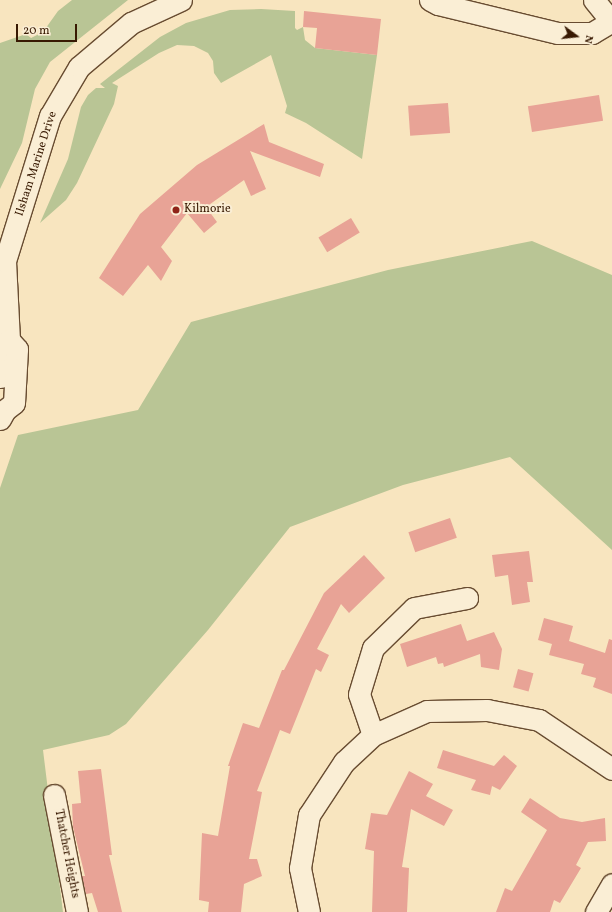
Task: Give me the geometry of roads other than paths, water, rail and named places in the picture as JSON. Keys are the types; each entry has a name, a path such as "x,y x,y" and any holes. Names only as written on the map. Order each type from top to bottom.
{"street":[{"name":"Ilsham Marine Drive","path":"0,377 2,350 9,340 5,261 50,116 80,67 131,23 181,0"},
{"path":"430,0 438,4 558,33 592,33 612,22 594,0"},
{"name":"Ilsham Marine Drive","path":"2,410 14,403 17,349 9,340"},
{"path":"373,735 360,694 373,648 414,608 467,598"},
{"path":"309,912 300,868 309,815 344,762 373,735 427,711 487,710 539,720 612,769"},
{"name":"Thatcher Heights","path":"54,795 77,912"},
{"path":"596,912 612,884"}],"place":[{"name":"Kilmorie","path":"176,210"}]}
